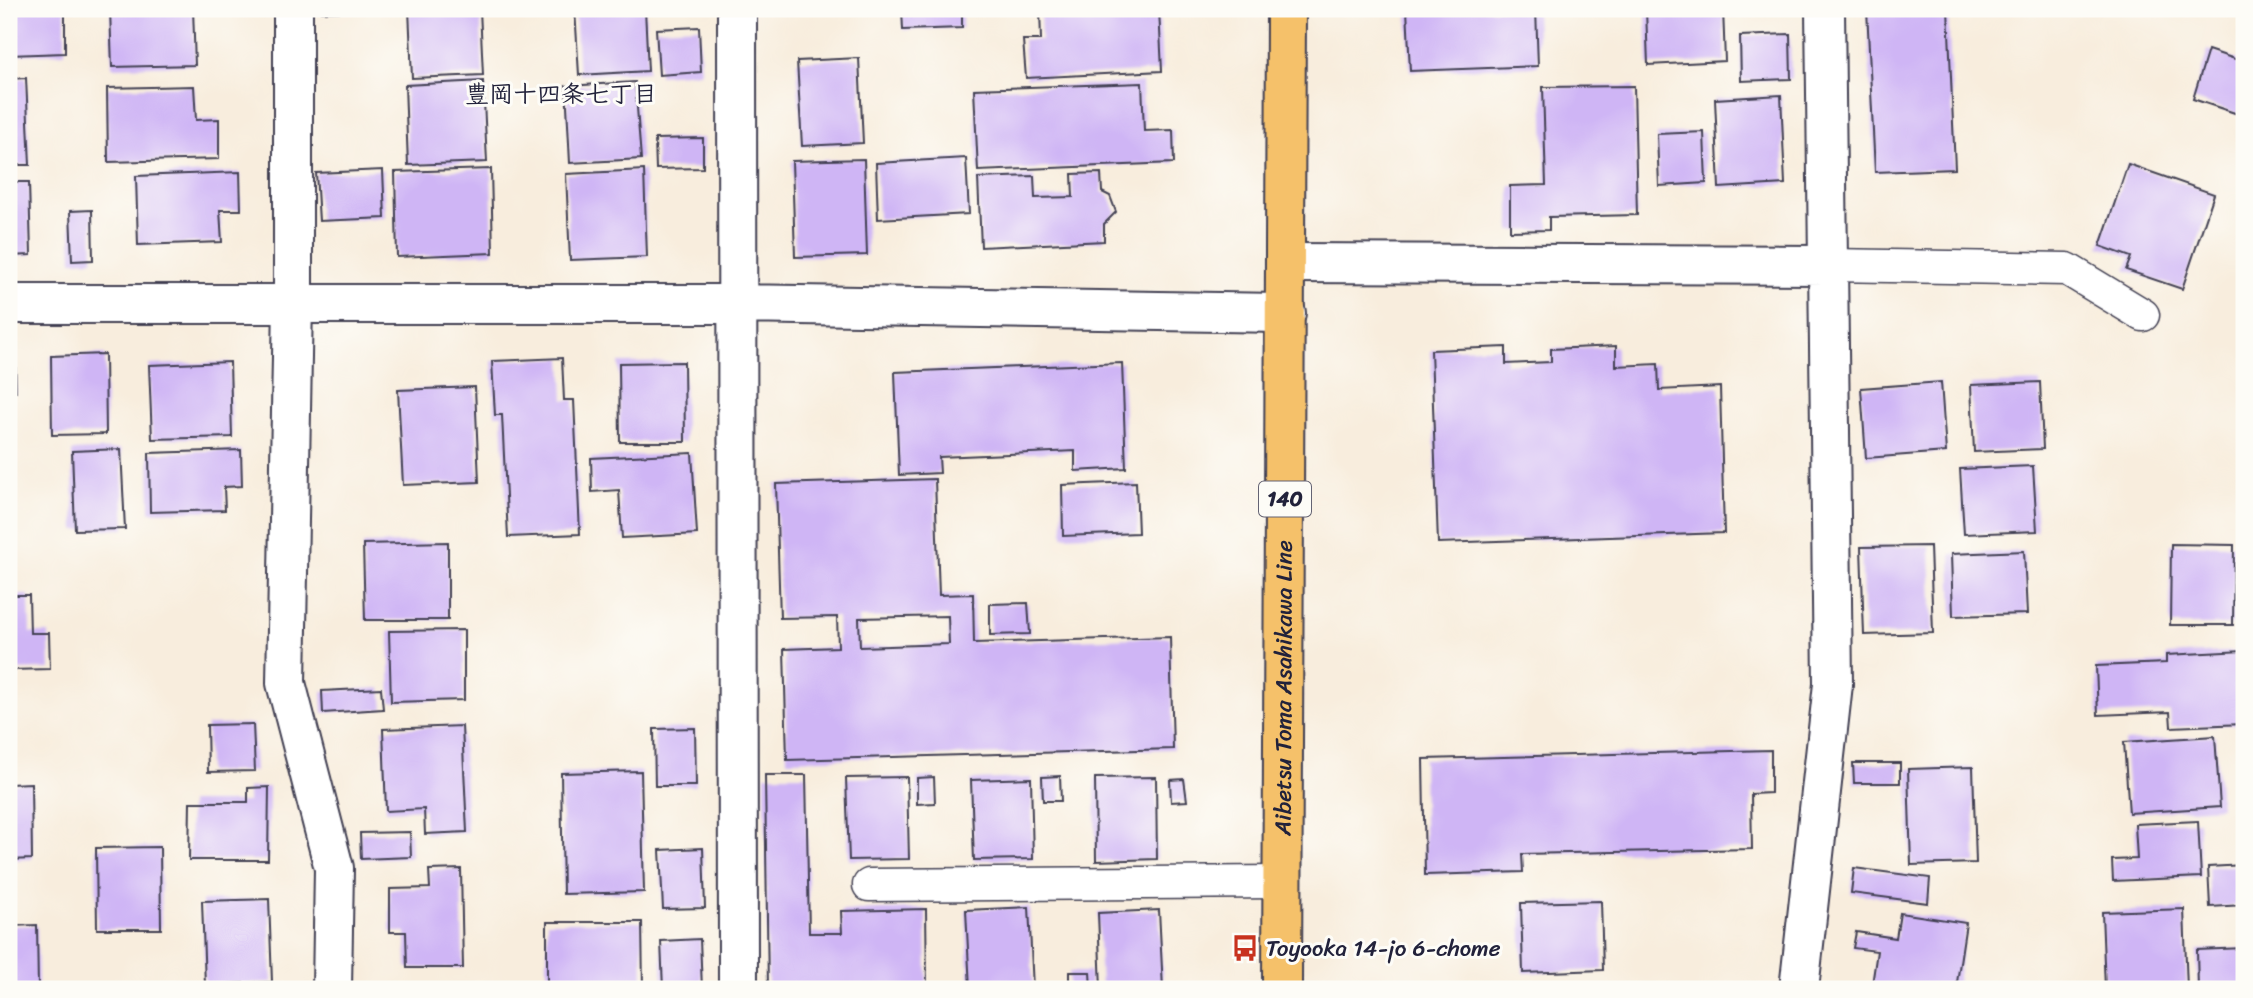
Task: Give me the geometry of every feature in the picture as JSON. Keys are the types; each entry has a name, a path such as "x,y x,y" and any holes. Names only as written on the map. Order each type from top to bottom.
{"main road":[{"name":"Aibetsu Toma Asahikawa Line","path":"1282,989 1286,9"}],"street":[{"path":"293,9 293,302 286,683 334,868 332,989"},
{"path":"737,9 735,304 738,989"},
{"path":"1799,989 1833,684 1825,9"},
{"path":"1286,262 1828,265"},
{"path":"9,304 735,304 1286,313"}],"lane":[{"path":"1828,265 2067,269 2143,315"},
{"path":"869,885 1282,882"}],"building":[{"path":"9,9 65,9 65,53 9,55"},
{"path":"110,9 193,9 195,65 112,67"},
{"path":"322,9 348,9 348,11 322,12"},
{"path":"409,9 480,9 483,75 412,78"},
{"path":"575,9 645,9 648,71 579,75"},
{"path":"902,9 962,9 962,28 903,30"},
{"path":"1040,9 1159,9 1162,71 1026,78 1023,40 1041,40"},
{"path":"1407,9 1536,9 1538,66 1410,71"},
{"path":"1646,9 1723,9 1725,61 1648,65"},
{"path":"1867,9 1948,9 1955,169 1875,172"},
{"path":"699,27 701,72 659,75 656,29"},
{"path":"1790,34 1791,79 1741,81 1740,36"},
{"path":"2208,50 2244,62 2244,116 2193,99"},
{"path":"859,58 863,143 802,146 797,61"},
{"path":"26,78 30,165 9,165 9,79"},
{"path":"483,81 487,162 408,165 405,85"},
{"path":"635,82 641,159 570,163 566,86"},
{"path":"1142,83 1144,131 1173,130 1174,163 978,171 974,89"},
{"path":"194,86 196,120 219,119 219,159 108,162 107,88"},
{"path":"1634,86 1637,215 1549,217 1549,230 1510,231 1510,186 1546,185 1543,87"},
{"path":"1781,95 1785,184 1719,188 1715,99"},
{"path":"1704,132 1706,183 1659,186 1657,134"},
{"path":"703,138 703,168 656,169 655,139"},
{"path":"966,158 969,214 878,219 876,163"},
{"path":"864,159 867,255 795,257 792,161"},
{"path":"2128,164 2214,194 2182,289 2126,270 2131,257 2100,246"},
{"path":"491,169 493,253 397,257 395,172"},
{"path":"383,170 385,218 319,221 316,173"},
{"path":"644,170 647,257 570,260 566,174"},
{"path":"240,172 241,210 220,210 222,242 138,245 136,176"},
{"path":"1101,173 1102,192 1110,196 1116,212 1104,224 1104,241 981,247 978,178 1034,176 1035,198 1073,197 1072,174"},
{"path":"9,182 29,182 31,255 9,256"},
{"path":"92,210 93,260 72,261 70,211"},
{"path":"1616,346 1616,366 1658,364 1659,390 1720,387 1724,533 1438,543 1431,350 1506,347 1506,364 1551,362 1551,349"},
{"path":"9,354 15,354 16,392 9,392"},
{"path":"105,354 106,434 52,435 51,356"},
{"path":"562,358 564,400 574,400 580,534 508,537 502,415 495,415 492,361"},
{"path":"230,362 232,437 152,439 149,365"},
{"path":"684,362 685,442 620,442 619,363"},
{"path":"1122,363 1126,468 1075,471 1075,451 939,457 940,473 899,475 895,372"},
{"path":"1941,382 1946,452 1866,458 1861,388"},
{"path":"2040,382 2043,449 1974,452 1971,385"},
{"path":"475,387 479,482 403,485 398,390"},
{"path":"121,449 125,529 75,530 72,451"},
{"path":"241,450 242,486 224,487 225,510 150,512 149,453"},
{"path":"692,453 697,534 622,538 619,490 592,492 591,458"},
{"path":"11,457 12,496 9,496"},
{"path":"2033,466 2037,531 1964,534 1960,469"},
{"path":"935,479 939,595 973,594 974,643 1170,637 1173,749 787,760 784,649 838,647 837,617 780,618 776,484","holes":["948,616 949,644 860,647 859,618"]},
{"path":"1136,482 1138,533 1063,536 1062,485"},
{"path":"448,542 448,620 365,620 363,544"},
{"path":"2171,544 2234,545 2233,625 2170,625"},
{"path":"1930,546 1933,633 1864,635 1861,547"},
{"path":"2024,551 2027,614 1953,616 1951,554"},
{"path":"9,595 29,595 30,633 49,633 50,669 9,670"},
{"path":"1028,603 1030,634 990,635 990,604"},
{"path":"464,630 464,700 391,702 389,631"},
{"path":"2244,651 2244,724 2171,727 2170,712 2098,715 2096,666 2166,663 2166,655"},
{"path":"381,688 383,709 323,713 322,691"},
{"path":"253,724 255,771 208,772 207,725"},
{"path":"462,726 467,832 425,834 424,809 386,811 383,729"},
{"path":"695,728 696,786 655,786 654,729"},
{"path":"2215,736 2220,807 2129,813 2124,742"},
{"path":"1771,750 1771,793 1751,794 1752,849 1522,854 1523,872 1425,875 1423,759"},
{"path":"1853,763 1900,763 1900,783 1854,783"},
{"path":"1973,767 1976,863 1911,865 1908,769"},
{"path":"641,771 644,892 563,894 561,773"},
{"path":"765,775 806,775 809,933 842,933 841,911 926,909 927,989 768,989"},
{"path":"1060,776 1061,801 1043,801 1042,777"},
{"path":"907,777 909,859 849,860 846,778"},
{"path":"934,777 935,803 917,804 917,778"},
{"path":"1156,777 1157,859 1096,861 1095,778"},
{"path":"1031,778 1033,859 974,860 971,780"},
{"path":"1184,779 1187,801 1171,802 1170,780"},
{"path":"31,783 32,859 9,860 9,784"},
{"path":"269,787 268,860 189,860 190,802 248,802 248,788"},
{"path":"2198,821 2201,877 2113,881 2112,860 2137,859 2135,824"},
{"path":"410,832 411,857 361,859 360,833"},
{"path":"160,847 161,929 97,929 96,848"},
{"path":"703,848 705,908 663,909 660,850"},
{"path":"2244,865 2244,905 2210,907 2208,867"},
{"path":"1854,868 1930,878 1928,903 1851,893"},
{"path":"461,869 463,968 407,968 406,932 390,932 390,889 430,888 429,870"},
{"path":"269,899 272,982 205,985 202,901"},
{"path":"1601,901 1603,970 1523,973 1521,903"},
{"path":"1029,907 1033,989 970,989 966,910"},
{"path":"2184,909 2187,989 2105,989 2102,912"},
{"path":"1159,910 1163,989 1101,989 1098,913"},
{"path":"1900,913 1966,923 1956,989 1898,989 1872,985 1877,951 1853,948 1856,932 1896,938"},
{"path":"547,922 642,922 643,989 547,989"},
{"path":"37,925 38,989 9,989 9,926"},
{"path":"700,939 702,989 663,989 661,941"},
{"path":"2244,948 2244,989 2198,989 2197,950"},
{"path":"1069,972 1090,972 1091,989 1069,989"}],"place":[{"name":"Toyooka 14-jo 6-chome","path":"1245,948"}],"district":[{"name":"豊岡十四条七丁目","path":"561,94"}]}
